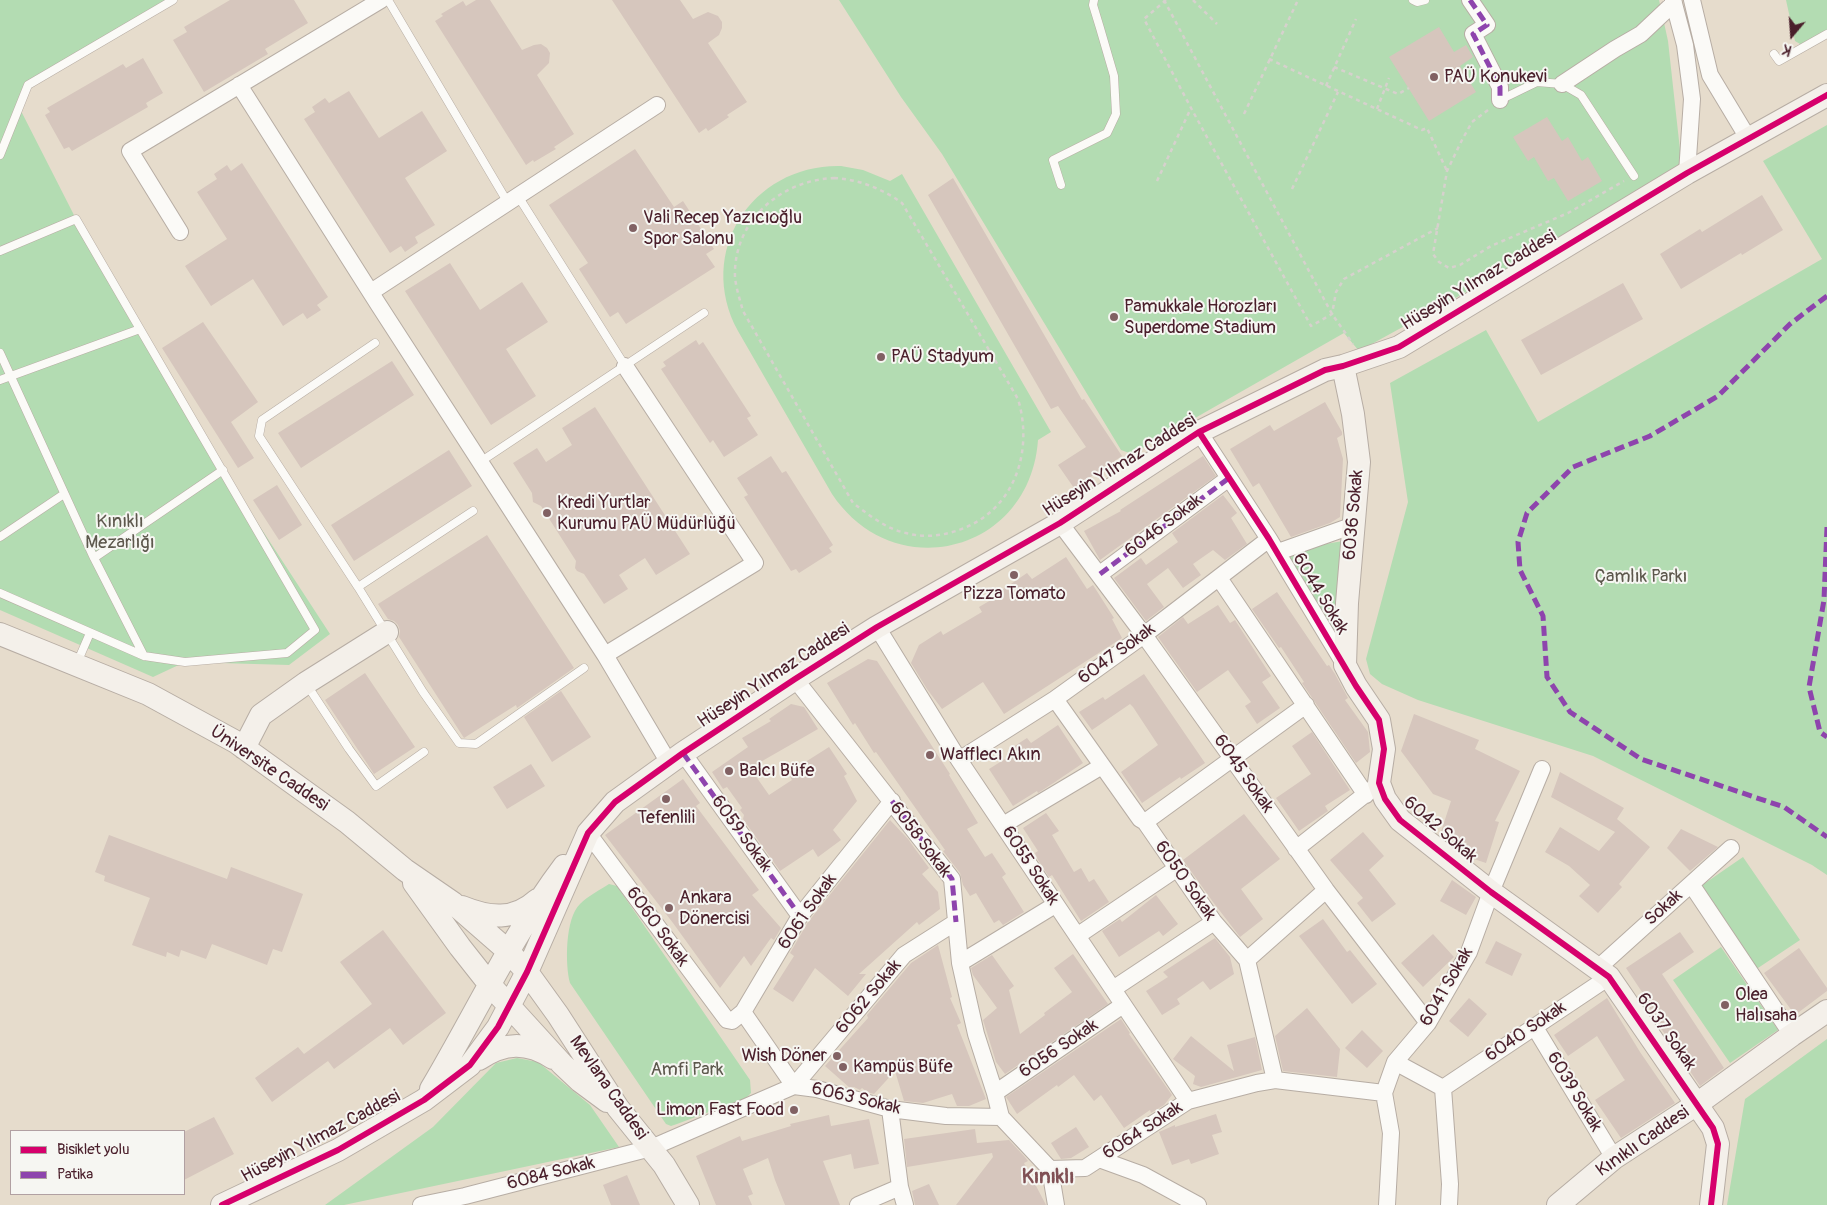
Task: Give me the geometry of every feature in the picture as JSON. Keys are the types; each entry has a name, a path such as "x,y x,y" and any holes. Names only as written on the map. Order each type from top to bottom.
{"street":[{"path":"180,232 130,150 381,0"},
{"path":"1470,0 1486,25 1473,34 1500,87 1500,100"},
{"path":"1692,0 1710,75 1748,138"},
{"path":"1562,84 1614,49 1641,34 1674,2 1685,45 1692,98 1687,173"},
{"name":"6059 Sokak","path":"239,85 605,655 676,758 800,916"},
{"name":"Hüseyin Yılmaz Caddesi","path":"222,1205 338,1150 424,1100 470,1065 490,1039 527,972 588,833 615,802 676,758 795,679 877,628 1060,523 1200,432 1325,370 1399,347 1687,173 1827,94"},
{"path":"371,292 657,105"},
{"name":"6036 Sokak","path":"1345,666 1347,595 1359,462 1353,414 1350,363"},
{"path":"605,655 755,562 625,366"},
{"name":"6044 Sokak","path":"1200,432 1274,546 1356,686 1379,720 1384,749 1372,789"},
{"name":"6046 Sokak","path":"1100,574 1229,478"},
{"name":"6045 Sokak","path":"1060,523 1100,574 1326,890 1428,1023"},
{"name":"6047 Sokak","path":"959,760 1055,699 1219,578 1274,546 1354,526"},
{"name":"6042 Sokak","path":"1219,578 1306,705 1372,789 1385,800 1400,820 1492,892 1603,973"},
{"name":"6055 Sokak","path":"877,628 959,760 1188,1101"},
{"path":"244,748 261,716 306,683 387,632"},
{"name":"Üniversite Caddesi","path":"0,634 148,694 244,748 347,822 405,870 453,903 508,951"},
{"name":"6058 Sokak","path":"795,679 952,879 960,963 976,1034 1001,1117"},
{"name":"6050 Sokak","path":"1055,699 1140,819 1145,822 1214,922 1247,960 1275,1080"},
{"path":"1145,822 1233,760 1306,705"},
{"path":"1003,826 1102,766"},
{"name":"6041 Sokak","path":"1387,1205 1391,1133 1384,1093 1395,1062 1428,1023 1469,952 1542,769"},
{"path":"1296,849 1372,789"},
{"name":"6061 Sokak","path":"743,1012 800,916 892,801"},
{"path":"424,1100 461,1039 508,951 541,896 588,833"},
{"name":"6060 Sokak","path":"588,833 727,1020 732,1021 743,1012"},
{"name":"Sokak","path":"1603,973 1691,884 1731,848"},
{"path":"1077,936 1176,869"},
{"path":"405,870 460,947 490,985 562,1064 580,1081 618,1108"},
{"path":"1691,884 1792,1035"},
{"path":"1247,960 1326,890"},
{"path":"453,903 471,910 505,916 524,910 541,896"},
{"path":"960,963 1055,905"},
{"name":"6062 Sokak","path":"794,1086 904,955 956,922"},
{"path":"1112,989 1214,922"},
{"path":"460,947 470,976 473,996 461,1039"},
{"name":"Mevlana Caddesi","path":"508,951 527,972 558,1015 618,1108 664,1165 688,1205"},
{"name":"6040 Sokak","path":"1443,1088 1534,1026 1603,973"},
{"name":"6037 Sokak","path":"1603,973 1714,1130"},
{"name":"6056 Sokak","path":"995,1093 1123,1005"},
{"name":"Kınıklı Caddesi","path":"1558,1205 1614,1158 1697,1104 1827,1011"},
{"path":"743,1012 794,1086"},
{"name":"6039 Sokak","path":"1534,1026 1614,1158"},
{"path":"470,1065 492,1050 502,1046 514,1045 539,1051 562,1064"},
{"path":"1395,1062 1443,1088 1450,1184 1449,1205"},
{"name":"6064 Sokak","path":"1050,1169 1086,1168 1188,1101 1257,1083 1275,1080 1384,1093"},
{"path":"1711,1205 1718,1144 1714,1130 1718,1104 1727,1082"},
{"name":"6063 Sokak","path":"651,1148 794,1086 817,1089 890,1109 946,1116 1001,1117"},
{"path":"890,1109 900,1187 905,1205"},
{"path":"1001,1117 1050,1169 1056,1205"},
{"path":"1672,1121 1690,1122 1714,1130"},
{"name":"6084 Sokak","path":"421,1205 467,1200 651,1148"},
{"path":"1099,1159 1143,1175 1198,1205"},
{"path":"858,1205 900,1187"}],"lane":[{"path":"0,156 28,85 173,0"},
{"path":"388,0 513,199 625,366"},
{"path":"1061,185 1054,160 1107,133 1116,114 1114,76 1093,5 1094,0"},
{"path":"1413,0 1417,2 1425,0"},
{"path":"1774,54 1779,62 1827,34"},
{"path":"1500,100 1537,82 1562,84 1581,95 1634,176"},
{"path":"0,251 76,219 316,630 287,653 185,662 144,656 0,594"},
{"path":"480,462 704,313"},
{"path":"0,380 140,329"},
{"path":"375,343 262,420 259,436 358,586 423,692 459,743 476,744 584,668"},
{"path":"0,353 94,558 144,656"},
{"path":"94,558 223,470"},
{"path":"0,537 64,494"},
{"path":"358,586 473,511"},
{"path":"76,665 90,633"},
{"path":"306,683 349,749 376,786 424,752"}],"path":[{"path":"1350,363 1359,351 1332,314 1165,0 1144,19 1311,326 1332,314 1336,292 1344,279 1438,228"},
{"path":"1193,0 1217,24"},
{"path":"1244,114 1298,0"},
{"path":"1326,86 1356,19"},
{"path":"1269,59 1422,130 1426,128 1447,171"},
{"path":"1334,66 1398,94 1409,88"},
{"path":"1377,109 1389,78"},
{"path":"1292,189 1338,92"},
{"path":"1500,100 1472,122 1447,171 1433,254 1439,262 1449,268 1460,265 1491,246 1568,213 1634,176"},
{"path":"1157,181 1191,108"},
{"path":"817,179 854,180 879,189 902,203 1018,399 1024,426 1023,456 1013,485 992,512 973,525 948,534 937,535 906,533 879,522 853,503 743,311 736,284 736,263 740,246 752,219 770,201 788,189 817,179"}],"green space":[{"name":"Kınıklı Mezarlığı","path":"0,0 171,0 28,85 20,109 76,219 223,470 330,634 289,665 185,662 153,677 0,610"},
{"path":"839,0 1659,0 1668,41 1682,168 1581,229 1359,351 1344,333 1132,454 1121,450 942,154 901,97"},
{"path":"1786,0 1827,0 1827,34 1805,47 1795,41"},
{"name":"Çamlık Parkı","path":"1827,125 1827,875 1812,865 1593,756 1418,700 1382,684 1370,674 1366,659 1408,502 1390,383 1486,330 1538,422 1822,259 1763,161"},
{"name":"PAÜ Stadyum","path":"841,166 863,170 890,181 902,174 1051,432 1038,440 1029,479 1011,509 986,531 955,544 922,548 889,541 858,523 832,494 738,331 726,301 724,271 728,243 740,218 758,196 782,180 810,169"},
{"path":"1343,541 1336,638 1278,552"},
{"name":"Olea Halısaha","path":"1743,857 1800,940 1755,970 1698,888"},
{"name":"Amfi Park","path":"609,884 617,886 750,1080 751,1093 746,1098 671,1126 666,1124 570,983 567,954 571,920 580,904"},
{"name":"Olea Halısaha","path":"1721,947 1778,1030 1730,1063 1673,980"},
{"path":"1827,1039 1827,1205 1727,1205 1745,1099"},
{"path":"517,1058 538,1062 590,1105 619,1147 344,1205 325,1205 433,1127 496,1063"}],"building":[{"path":"230,0 294,0 308,23 265,49 268,54 204,92 173,40 187,32 184,27"},
{"path":"476,0 490,0 522,50 541,44 550,53 549,63 537,75 574,134 554,147 556,149 526,165 435,21 443,16 441,14 463,1 466,6"},
{"path":"612,0 680,0 693,19 708,12 718,16 722,22 722,28 719,35 708,43 747,102 727,115 729,117 708,131 706,128 699,133"},
{"name":"PAÜ Konukevi","path":"1439,27 1454,52 1466,45 1473,57 1460,66 1476,92 1429,121 1389,57"},
{"path":"143,58 163,93 146,103 148,107 72,151 69,147 64,149 45,115 50,112 47,108 123,64 126,68"},
{"path":"349,91 379,138 422,111 447,151 405,178 435,225 415,237 418,243 405,252 401,246 390,253 304,119 315,112 312,107 325,98 329,103"},
{"path":"1547,117 1562,141 1568,137 1582,161 1588,157 1602,181 1568,201 1554,178 1548,181 1534,157 1528,161 1513,137"},
{"name":"Vali Recep Yazıcıoğlu Spor Salonu","path":"635,149 674,207 683,201 714,249 706,254 715,267 626,324 618,312 610,317 579,269 588,263 549,205"},
{"path":"242,163 328,297 317,305 321,310 307,319 303,313 283,326 253,279 211,306 185,266 227,239 197,192 217,179 214,174 227,165 231,171"},
{"path":"953,178 1082,400 1084,399 1122,456 1074,488 1058,465 1086,447 1058,406 1051,409 928,195"},
{"path":"1762,195 1783,230 1681,289 1660,254 1700,229 1702,232"},
{"path":"450,263 480,310 522,282 548,322 506,349 536,396 491,425 405,291"},
{"path":"1623,283 1643,319 1541,375 1521,340"},
{"path":"203,322 258,402 231,422 254,458 238,468 162,348"},
{"path":"696,340 699,345 703,342 751,416 747,418 758,435 724,457 713,440 710,443 661,369 666,366 663,362"},
{"path":"392,361 414,395 301,468 278,433"},
{"path":"1325,402 1342,432 1342,435 1337,438 1343,459 1340,517 1330,523 1291,537 1259,483 1253,487 1230,449 1270,425 1274,431"},
{"path":"595,407 690,554 656,575 645,558 619,575 628,589 604,604 584,574 575,568 576,561 541,506 533,502 532,493 513,463 537,448 546,462 572,445 562,428"},
{"path":"449,450 472,486 354,561 331,525"},
{"path":"771,456 782,473 786,471 833,545 829,548 832,552 799,573 796,569 791,571 744,497 748,495 737,478"},
{"path":"1203,456 1216,476 1100,560 1084,531 1121,511"},
{"path":"277,485 302,525 279,540 253,500"},
{"path":"1223,495 1237,513 1231,518 1247,544 1225,560 1213,550 1193,564 1201,575 1183,588 1168,568 1147,584 1164,607 1146,621 1114,578 1141,558 1146,565 1178,542 1172,533"},
{"path":"487,535 574,668 517,708 516,705 464,738 399,637 398,625 388,619 378,604"},
{"path":"1066,557 1087,589 1093,585 1114,618 1112,619 1122,638 1004,714 983,682 942,709 911,663 919,645 941,631 943,635 982,612 979,607 1003,593 1002,590 1027,573 1032,579"},
{"path":"1277,592 1327,666 1329,665 1335,674 1348,698 1345,700 1368,732 1370,752 1356,763 1302,683 1304,682 1281,647 1279,648 1252,609"},
{"path":"1218,605 1230,623 1235,620 1271,676 1262,682 1280,708 1257,724 1245,706 1251,702 1228,670 1197,692 1158,637 1183,617 1188,624"},
{"path":"868,659 877,661 950,774 978,823 967,829 985,857 992,853 1006,874 1002,877 1024,912 1003,925 999,920 994,923 976,893 970,896 963,885 960,873 943,851 945,850 876,752 874,753 855,723 853,725 827,683"},
{"path":"365,673 415,747 374,774 325,700"},
{"path":"1144,674 1205,763 1181,779 1180,777 1142,803 1121,772 1158,745 1133,707 1130,704 1092,730 1079,712 1103,697 1105,700"},
{"path":"561,691 591,737 552,762 524,717"},
{"path":"791,704 804,707 818,729 750,768 769,795 792,780 788,773 829,747 847,774 844,776 857,801 833,830 841,840 818,857 813,849 780,871 743,819 744,815 740,810 742,808 727,787 723,789 712,772 748,747 742,738 771,721 769,719"},
{"path":"1414,714 1479,740 1475,749 1520,771 1495,821 1499,822 1486,863 1468,857 1463,853 1467,843 1440,835 1451,801 1433,794 1401,751"},
{"path":"1058,725 1083,763 1038,793 1037,791 1013,806 989,769 1013,754 1010,749 1027,738 1031,743"},
{"path":"1312,732 1350,790 1325,806 1328,811 1299,831 1276,798 1311,774 1292,746"},
{"path":"531,764 545,786 507,809 493,787"},
{"path":"1560,772 1624,808 1617,819 1650,847 1619,884 1622,887 1598,913 1579,896 1590,885 1569,866 1545,852 1560,827 1599,851 1615,832 1551,797"},
{"path":"683,779 700,803 696,806 759,890 752,895 781,928 774,940 771,938 751,966 744,956 720,988 605,835"},
{"path":"1046,813 1059,831 1052,835 1074,872 1081,868 1089,882 1094,879 1109,902 1081,921 1052,875 1049,877 1038,860 1035,853 1038,851 1023,828"},
{"path":"1244,814 1280,859 1241,889 1263,919 1240,937 1183,860"},
{"path":"890,820 908,839 929,868 922,874 938,892 940,909 919,925 917,922 859,974 866,974 848,996 815,968 793,1002 773,989 794,956 790,953 808,922"},
{"path":"1681,829 1718,847 1690,871 1667,848"},
{"path":"1363,832 1384,856 1369,870 1396,904 1372,922 1357,903 1363,898 1330,860"},
{"path":"109,835 227,879 231,867 303,894 282,952 273,949 267,965 212,944 206,959 181,950 179,957 167,952 166,957 132,945 150,898 104,881 105,876 95,872"},
{"path":"1452,880 1476,897 1466,915 1440,901"},
{"path":"1156,895 1178,924 1163,936 1159,931 1119,957 1102,931 1120,919 1122,922"},
{"path":"1323,919 1347,952 1350,950 1377,984 1352,1004 1299,936"},
{"path":"383,930 446,1013 403,1045 390,1028 334,1069 328,1061 272,1102 255,1078 298,1047 304,1054 372,1004 340,962"},
{"path":"1680,932 1694,952 1662,974 1724,1068 1700,1086 1656,1021 1642,996 1644,995 1626,968"},
{"path":"1433,934 1454,957 1423,987 1401,963"},
{"path":"1215,938 1230,957 1234,974 1210,990 1203,981 1177,999 1180,1004 1162,1015 1146,991 1168,977 1163,972"},
{"path":"1496,941 1522,954 1512,976 1485,963"},
{"path":"938,945 952,997 950,998 961,1023 957,1025 986,1099 969,1106 957,1106 952,1094 923,1103 904,1101 895,1071 874,1094 862,1088 860,1090 854,1087 850,1088 825,1066 868,1018 867,1015 911,963"},
{"path":"1799,948 1827,988 1827,991 1795,1015 1764,973"},
{"path":"1073,954 1108,1004 1005,1074 996,1062 983,1020 997,1008 973,975 971,968 992,955 1014,986 1009,990 1020,1034 1072,992 1054,968"},
{"path":"1469,998 1487,1014 1468,1037 1449,1021"},
{"path":"1607,998 1640,1052 1675,1103 1621,1138 1595,1100 1625,1080 1597,1036 1568,1056 1554,1035"},
{"path":"1307,1008 1340,1049 1337,1077 1283,1071 1275,1036"},
{"path":"1121,1019 1129,1034 1172,1095 1164,1105 1151,1113 1150,1110 1124,1128 1101,1095 1094,1101 1074,1075 1017,1114 1006,1097"},
{"path":"1362,1030 1383,1051 1367,1068 1345,1048"},
{"path":"1191,1036 1234,1071 1227,1045 1255,1037 1262,1070 1201,1087 1193,1084 1195,1076 1173,1059"},
{"path":"1216,1114 1222,1132 1212,1135 1219,1154 1191,1164 1189,1159 1172,1165 1159,1132 1175,1125 1175,1127"},
{"path":"829,1115 831,1126 869,1119 879,1164 854,1169 851,1154 823,1161 840,1205 785,1205 768,1158 743,1169 753,1194 748,1196 752,1205 716,1205 696,1156 740,1136 742,1141 791,1126 790,1124"},
{"path":"214,1117 234,1154 185,1179 185,1132"},
{"path":"1076,1127 1089,1147 1071,1158 1061,1159 1051,1143"},
{"path":"975,1129 977,1143 1009,1140 1024,1156 1028,1161 1024,1163 1046,1205 956,1205 993,1157 992,1153 907,1167 904,1139"},
{"path":"627,1175 640,1205 611,1205 603,1185"},
{"path":"929,1184 939,1205 915,1205 912,1191"}],"marked path":[{"path":"1470,0 1487,25 1473,34 1500,87 1500,100"},
{"path":"1827,296 1790,324 1718,396 1650,436 1573,467 1527,513 1518,542 1520,570 1543,616 1547,677 1570,712 1641,759 1784,807 1827,837"},
{"path":"1100,574 1229,478"},
{"path":"1827,527 1824,600 1809,687 1820,732 1827,737"},
{"path":"683,753 800,916"},
{"path":"892,801 952,879 956,922"}],"cycle path":[{"path":"222,1205 338,1150 424,1100 470,1065 498,1027 527,972 588,833 615,802 683,753 877,627 1060,523 1199,432 1325,370 1343,366 1399,347 1687,173 1827,95"},
{"path":"1199,432 1269,539 1356,686 1379,720 1384,749 1379,783 1385,799 1400,820 1491,892 1609,977 1713,1128 1718,1144 1711,1205"}],"place":[{"name":"PAÜ Konukevi","path":"1434,77"},
{"name":"Vali Recep Yazıcıoğlu Spor Salonu","path":"633,228"},
{"name":"Pamukkale Horozları Superdome Stadium","path":"1114,317"},
{"name":"PAÜ Stadyum","path":"881,357"},
{"name":"Kredi Yurtlar Kurumu PAÜ Müdürlüğü","path":"547,513"},
{"name":"Pizza Tomato","path":"1014,575"},
{"name":"Wafflecı Akın","path":"930,755"},
{"name":"Balcı Büfe","path":"729,771"},
{"name":"Tefenlili","path":"666,799"},
{"name":"Ankara Dönercisi","path":"669,908"},
{"name":"Olea Halısaha","path":"1725,1005"},
{"name":"Wish Döner","path":"837,1056"},
{"name":"Kampüs Büfe","path":"843,1067"},
{"name":"Limon Fast Food","path":"794,1110"}],"district":[{"name":"Kınıklı","path":"1048,1178"}]}
